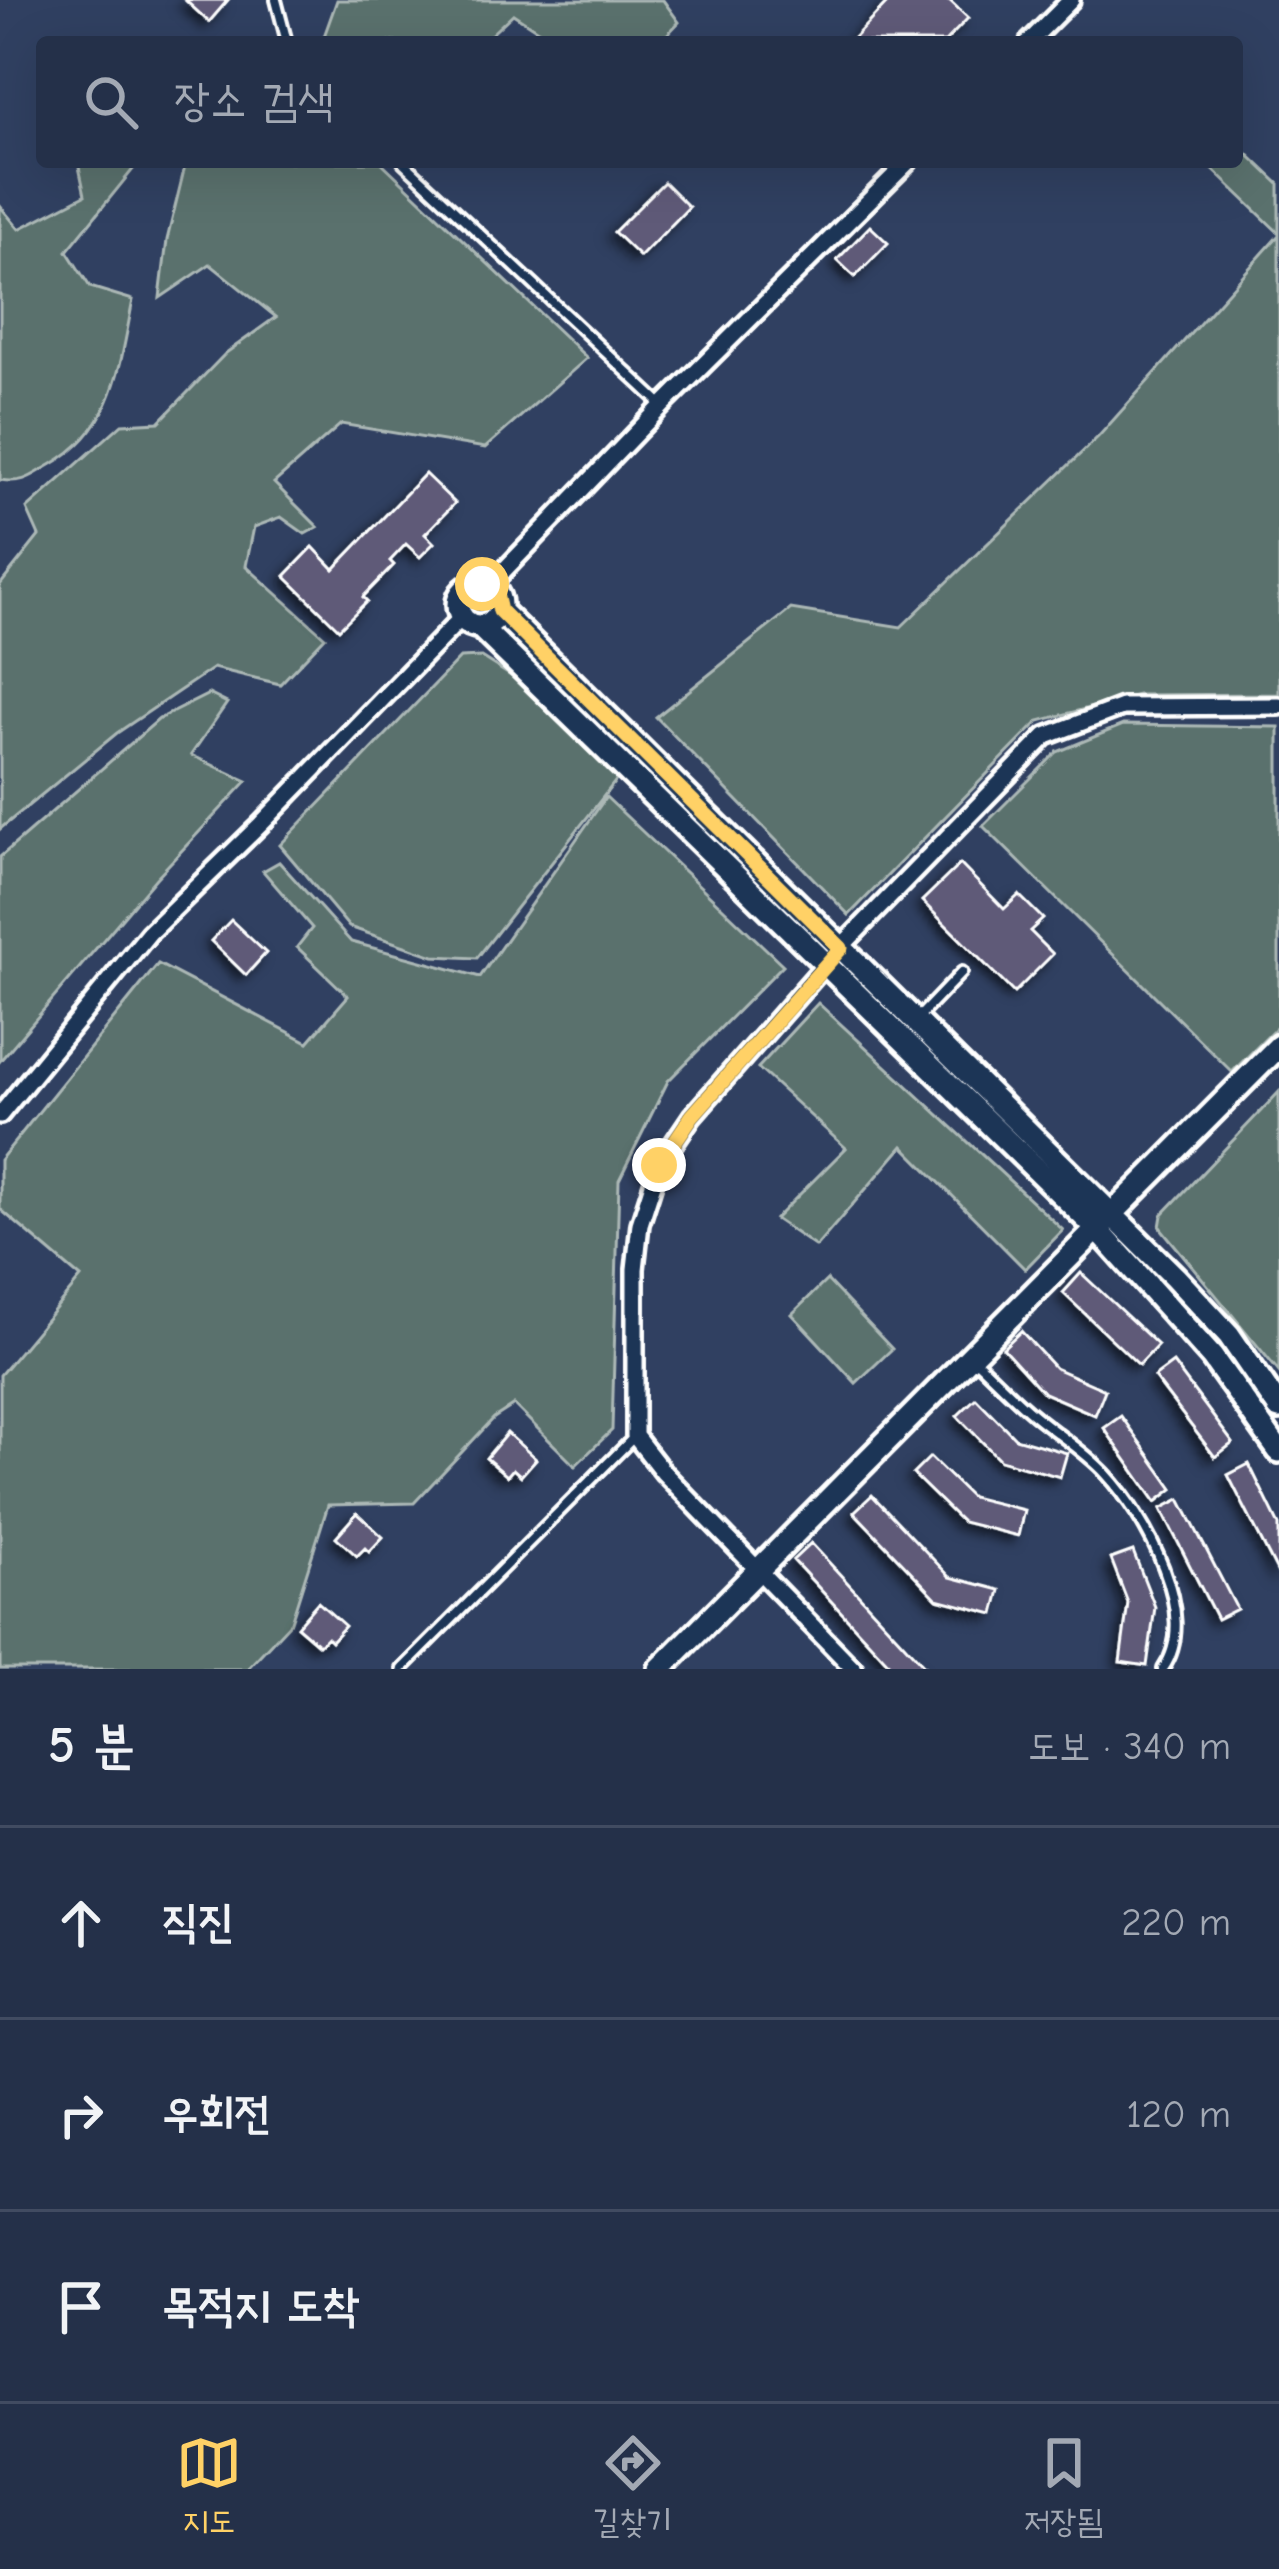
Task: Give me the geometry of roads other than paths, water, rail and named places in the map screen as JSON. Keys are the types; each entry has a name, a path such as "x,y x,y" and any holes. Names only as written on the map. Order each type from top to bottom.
{"street":[{"path":"1035,36 1071,0"},
{"path":"489,586 902,168"},
{"path":"1279,1408 1229,1335 1105,1222 833,956 500,611 499,597 489,586 475,584 462,591 458,604 471,622 833,956 915,1021 1105,1222 1279,1451"},
{"path":"0,1114 149,933 471,622 492,622 500,611"},
{"path":"854,1669 756,1572 634,1436 635,1269 644,1209 659,1165 692,1116 833,956 1046,736 1122,706 1279,706"},
{"path":"660,1669 1279,1046"}],"lane":[{"path":"276,0 285,36"},
{"path":"410,168 662,406"},
{"path":"915,1021 962,972"},
{"path":"971,1356 1032,1414 1092,1461 1128,1502 1149,1538 1176,1611 1177,1639 1163,1669"},
{"path":"402,1669 634,1436"}]}
